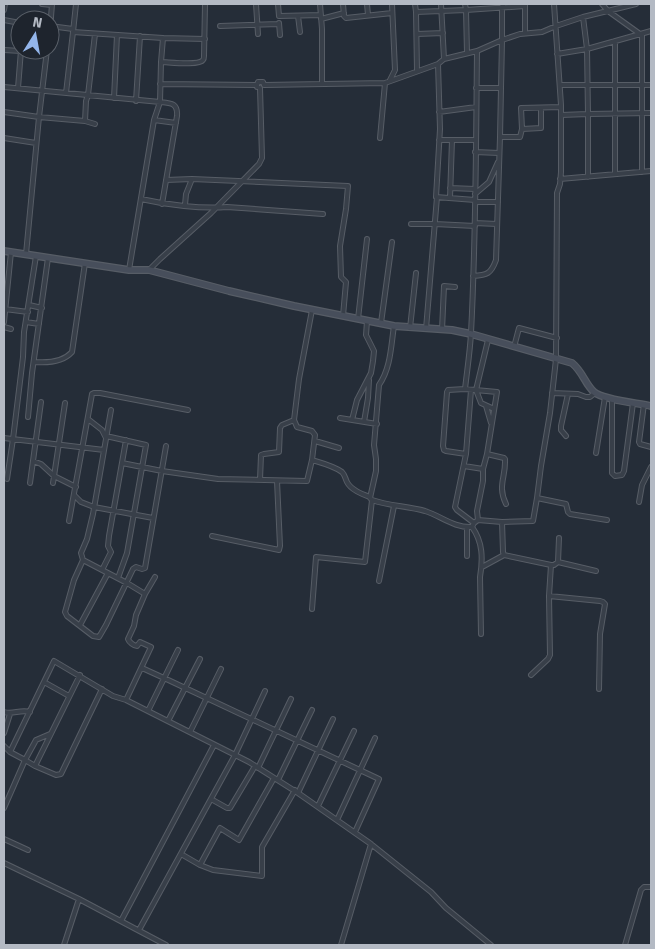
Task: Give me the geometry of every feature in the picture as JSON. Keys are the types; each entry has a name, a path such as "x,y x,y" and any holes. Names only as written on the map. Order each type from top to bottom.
{"street":[{"path":"4,10 5,4"},
{"path":"42,4 52,5"},
{"path":"66,93 76,4"},
{"path":"160,62 195,63 203,60 205,4"},
{"path":"256,4 258,34"},
{"path":"278,4 280,35"},
{"path":"320,4 322,84"},
{"path":"343,4 344,17 347,18 392,13"},
{"path":"367,4 368,15"},
{"path":"380,138 387,82 395,70 392,4"},
{"path":"415,4 417,71"},
{"path":"441,4 444,59"},
{"path":"466,4 467,53"},
{"path":"312,460 344,473 348,484 371,498 394,506 436,515 450,523 473,524 532,521 552,394 557,338 557,193 560,184 561,107 554,4"},
{"path":"602,4 608,11 641,34"},
{"path":"149,270 216,208 259,164 262,158 257,82 263,82 264,85 387,82 438,64 444,59 477,51 502,40 525,33 538,33 584,17 636,4"},
{"path":"416,12 525,5 525,33"},
{"path":"473,276 488,273 496,260 503,6"},
{"path":"279,16 321,17 344,12"},
{"path":"298,16 300,32"},
{"path":"584,17 587,49 588,177"},
{"path":"220,26 279,24"},
{"path":"60,28 95,34 204,39"},
{"path":"557,54 587,49 651,31"},
{"path":"417,34 443,33"},
{"path":"85,121 95,34"},
{"path":"641,34 643,84 642,172"},
{"path":"114,98 117,35"},
{"path":"136,101 140,36"},
{"path":"129,270 154,120 160,102 160,62 163,38"},
{"path":"614,174 615,41"},
{"path":"465,389 471,334 475,225 477,51"},
{"path":"18,88 20,60"},
{"path":"26,254 46,60"},
{"path":"426,329 437,197 439,140 438,64"},
{"path":"160,84 258,87"},
{"path":"560,85 651,84"},
{"path":"4,87 172,104 177,112 176,123 162,204"},
{"path":"476,88 500,88"},
{"path":"439,112 476,107"},
{"path":"500,137 520,138 522,129 521,108 561,107"},
{"path":"522,129 541,128 541,108"},
{"path":"4,112 85,121 95,124"},
{"path":"561,115 651,113"},
{"path":"154,120 176,123"},
{"path":"4,138 36,143"},
{"path":"439,140 476,140"},
{"path":"450,198 452,140"},
{"path":"475,152 499,153"},
{"path":"450,188 475,192 489,182 499,159"},
{"path":"560,179 651,171"},
{"path":"185,205 186,194 192,179"},
{"path":"166,180 192,179 348,186 340,246 341,277 346,282 343,316"},
{"path":"437,197 498,202"},
{"path":"141,199 162,204 323,214"},
{"path":"411,224 497,224"},
{"path":"358,319 367,239"},
{"path":"381,323 392,242"},
{"path":"4,251 129,270 149,270 229,291 367,321 394,326 452,330 471,334 572,363 579,369 595,394 651,406"},
{"path":"4,322 12,252"},
{"path":"7,479 36,256"},
{"path":"28,417 48,258"},
{"path":"23,357 48,362 67,356 72,352 85,264"},
{"path":"410,328 416,273"},
{"path":"442,330 444,286 455,287"},
{"path":"29,306 42,308"},
{"path":"5,308 28,312"},
{"path":"122,463 218,479 307,481 315,441 314,433 297,427 294,420 299,379 312,310"},
{"path":"352,420 357,400 369,378 374,356 366,335 367,321"},
{"path":"26,322 39,324"},
{"path":"312,609 316,557 365,562 371,498 376,471 374,445 379,385 387,368 394,326"},
{"path":"4,328 11,329"},
{"path":"514,347 519,328 557,338"},
{"path":"481,634 480,576 482,548 473,524 455,508 466,454 474,390 488,340"},
{"path":"364,422 369,378"},
{"path":"466,454 444,450 447,392 448,390 465,389 496,392 483,469 483,481 467,556"},
{"path":"474,390 481,403 494,409"},
{"path":"69,521 91,398 94,393 188,410"},
{"path":"552,394 578,394 586,397 595,394"},
{"path":"566,436 561,430 561,426 568,394"},
{"path":"608,398 612,472 615,476 622,475 624,472 633,403"},
{"path":"596,453 608,398"},
{"path":"30,484 41,402"},
{"path":"53,483 65,403"},
{"path":"644,404 639,442 640,444 651,446"},
{"path":"486,406 491,425"},
{"path":"111,410 94,507 87,539 81,553 84,560 145,594"},
{"path":"340,418 377,424"},
{"path":"88,419 102,430 106,437"},
{"path":"260,480 261,455 279,452 281,427 294,420"},
{"path":"106,437 146,445 127,553 118,578"},
{"path":"4,438 104,450"},
{"path":"102,570 111,552 108,546 126,440"},
{"path":"315,441 339,448"},
{"path":"84,560 74,580 65,612 67,616 93,636 99,637 134,568 145,568 166,446"},
{"path":"487,454 504,458 505,460 501,489 506,504"},
{"path":"33,461 44,466 54,476 76,487"},
{"path":"464,466 483,469"},
{"path":"639,502 645,476 651,467"},
{"path":"212,536 279,550 277,481"},
{"path":"74,495 81,502 94,507 153,518"},
{"path":"537,498 566,504 570,514 607,520"},
{"path":"379,581 394,506"},
{"path":"502,522 504,555"},
{"path":"558,562 559,538"},
{"path":"482,567 504,555 554,565 558,562 596,571"},
{"path":"531,675 550,655 549,596 551,564"},
{"path":"80,625 108,573"},
{"path":"126,700 150,647 140,642 136,646 128,640 134,626 136,614 155,577"},
{"path":"549,596 600,601 605,604 600,634 599,689"},
{"path":"148,711 178,650"},
{"path":"168,721 200,659"},
{"path":"10,752 54,661 113,696 126,700 257,767 318,806 371,844 431,892 446,908 491,945"},
{"path":"142,668 298,740 379,780 355,832"},
{"path":"190,732 221,669"},
{"path":"35,766 80,675"},
{"path":"44,682 69,696"},
{"path":"4,746 10,752 35,766 56,775 60,774 102,689"},
{"path":"139,930 235,755 265,691"},
{"path":"211,799 230,808 257,767 291,699"},
{"path":"4,712 10,714 24,710 30,712"},
{"path":"200,865 220,828 239,840 298,740 312,710"},
{"path":"4,733 10,714"},
{"path":"181,854 213,870 262,876 262,847 296,792 319,750 333,719"},
{"path":"318,806 354,731"},
{"path":"4,808 36,740 50,734"},
{"path":"337,820 375,738"},
{"path":"121,921 214,745"},
{"path":"4,839 28,850"},
{"path":"341,945 371,844"},
{"path":"4,863 79,899 166,945"},
{"path":"625,945 641,890 644,886 651,888"},
{"path":"64,945 79,899"}]}
